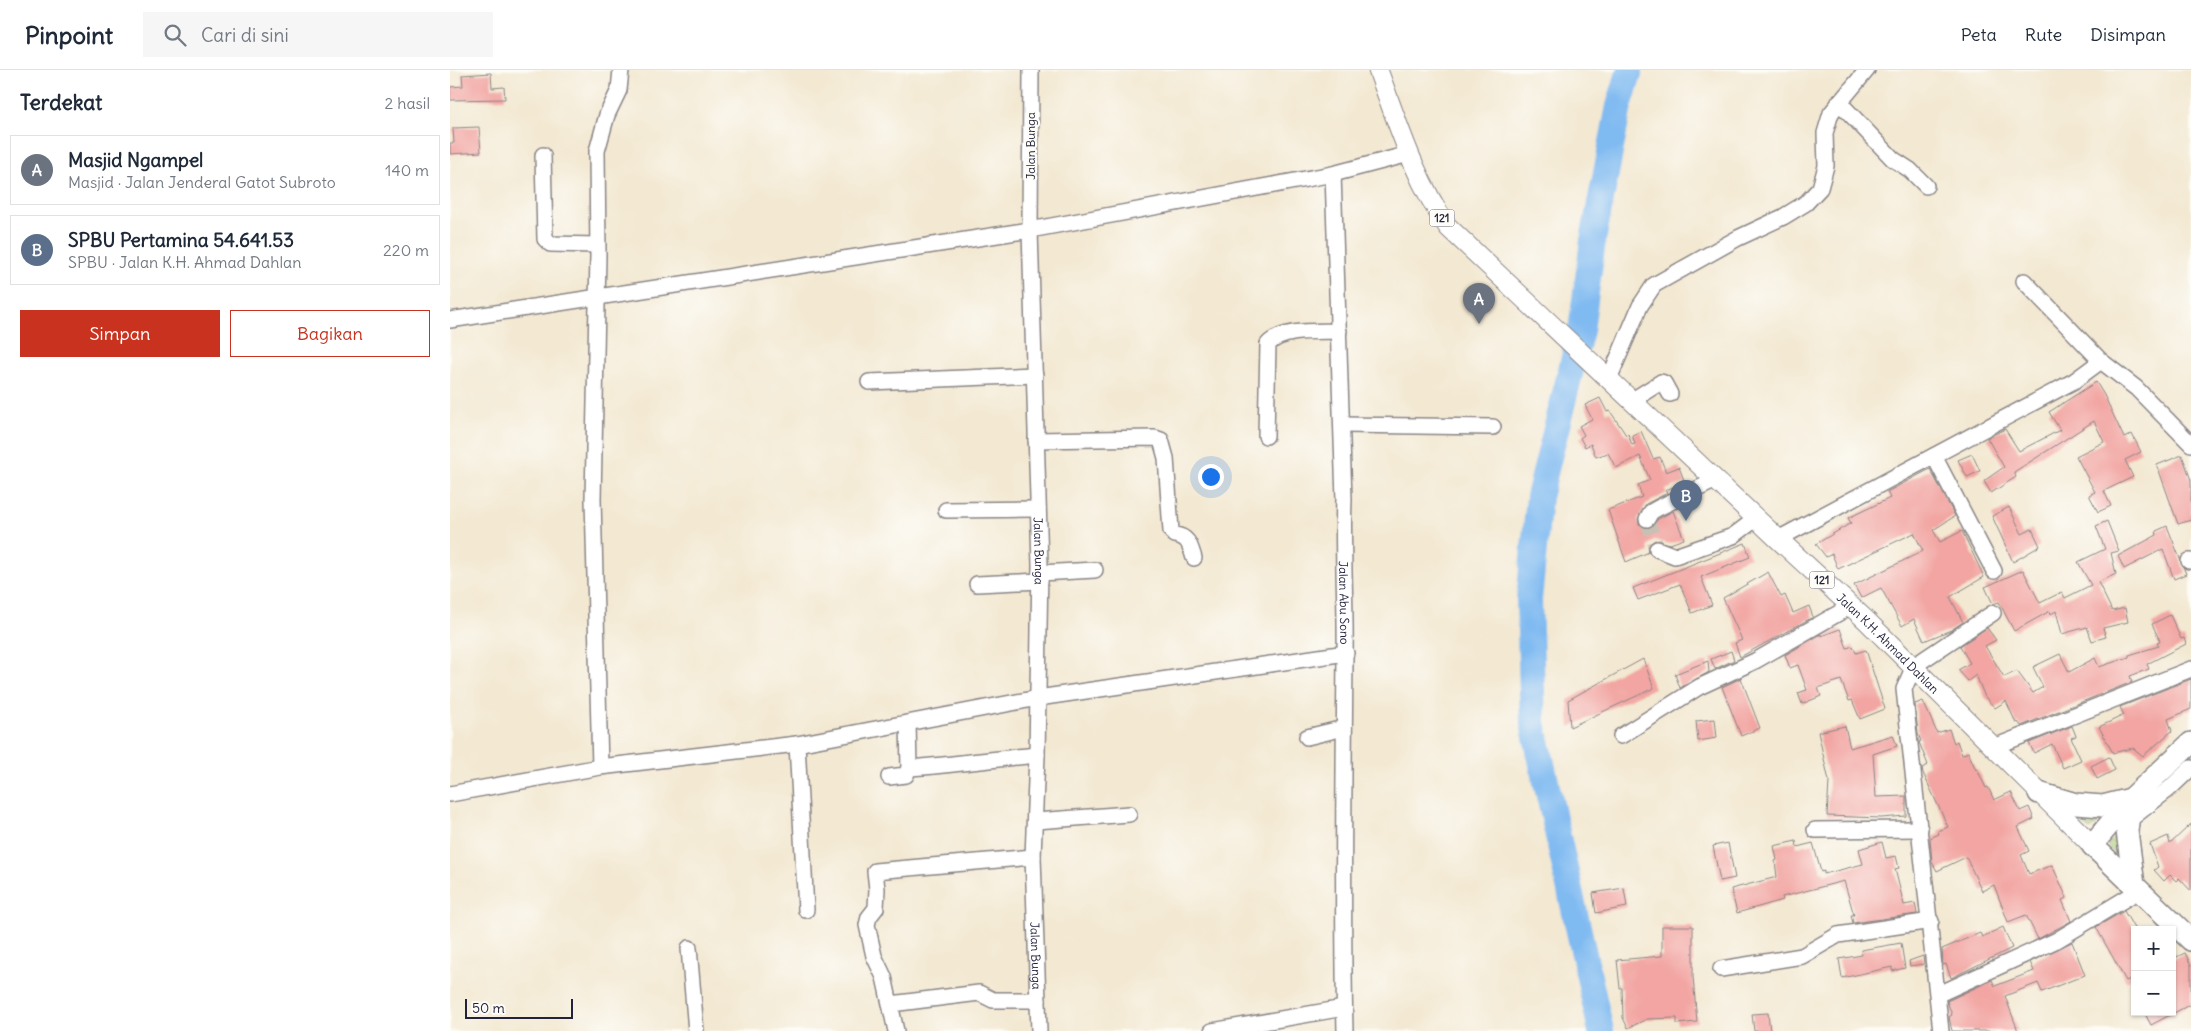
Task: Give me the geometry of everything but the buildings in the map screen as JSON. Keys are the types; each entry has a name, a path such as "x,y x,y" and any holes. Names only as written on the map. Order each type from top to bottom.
{"highway":[{"path":"2092,845 2131,799 2191,743"},
{"path":"2039,793 2076,804 2102,806 2131,799"},
{"path":"2131,799 2128,821 2128,854 2137,888"},
{"name":"Jalan K.H. Ahmad Dahlan","path":"2092,845 2191,940"}],"main road":[{"name":"121","path":"1378,70 1409,154"},
{"name":"Jalan K.H. Ahmad Dahlan","path":"1409,154 1431,202 1448,226 1778,540 1852,606 2092,845"}],"street":[{"path":"600,767 593,499 597,299 597,150 607,115 618,90 621,70"},
{"name":"Jalan Bunga","path":"1031,70 1030,230 1040,577 1038,755 1034,858 1039,1031"},
{"path":"1604,375 1640,306 1654,285 1738,238 1806,204 1820,188 1826,166 1825,133 1830,113 1867,70"},
{"path":"1839,102 1893,159 1910,170 1926,186"},
{"path":"450,320 597,299 1030,230 1333,174 1409,154"},
{"path":"542,155 545,239 550,244 597,245"},
{"name":"Jalan Abu Sono","path":"1333,174 1342,425 1346,653 1344,728 1345,1031"},
{"path":"2024,281 2101,361 2136,388 2191,444"},
{"path":"1266,436 1268,344 1280,336 1339,331"},
{"path":"1778,540 2074,381 2101,361"},
{"path":"869,382 1035,375"},
{"path":"1631,401 1661,382 1664,382 1670,394"},
{"path":"1342,425 1492,427"},
{"path":"1036,440 1155,438 1161,440 1166,458 1171,531 1175,535 1188,539 1194,558"},
{"path":"1934,456 1994,570"},
{"path":"1647,519 1651,512 1658,508 1716,480"},
{"path":"946,510 1038,509"},
{"path":"1657,549 1674,556 1733,536 1757,518"},
{"path":"978,584 1096,570"},
{"path":"1621,736 1699,686 1755,661 1852,606"},
{"path":"1941,1031 1904,689 1914,666 1993,613"},
{"path":"450,794 600,767 796,744 1038,698 1346,653"},
{"path":"1994,747 2191,669"},
{"path":"889,777 906,775 909,768 908,723"},
{"path":"1307,737 1344,728"},
{"path":"796,744 806,910"},
{"path":"909,768 960,765 979,760 1038,755"},
{"path":"2128,821 2169,789 2191,768"},
{"path":"1036,821 1129,814"},
{"path":"1815,830 1920,829"},
{"path":"896,1031 884,978 874,956 867,925 869,917 876,908 877,889 875,871 1034,858"},
{"path":"1938,994 2057,940 2137,888"},
{"path":"1721,969 1802,956 1838,935 1930,922"},
{"path":"690,948 696,1031"},
{"path":"890,1004 979,994 993,1000 1038,1000"},
{"path":"1212,1031 1344,1008"}],"green space":[{"path":"2067,808 2111,811 2090,830"},
{"path":"2120,831 2122,862 2107,845"}],"waterway":[{"path":"1601,1031 1533,723 1529,600 1539,497 1581,330 1593,240 1619,106 1630,70"}],"tunnel":[{"path":"1647,519 1657,549"}],"place":[{"name":"Masjid Ngampel","path":"1479,324"},
{"name":"SPBU Pertamina 54.641.53","path":"1686,521"}]}
